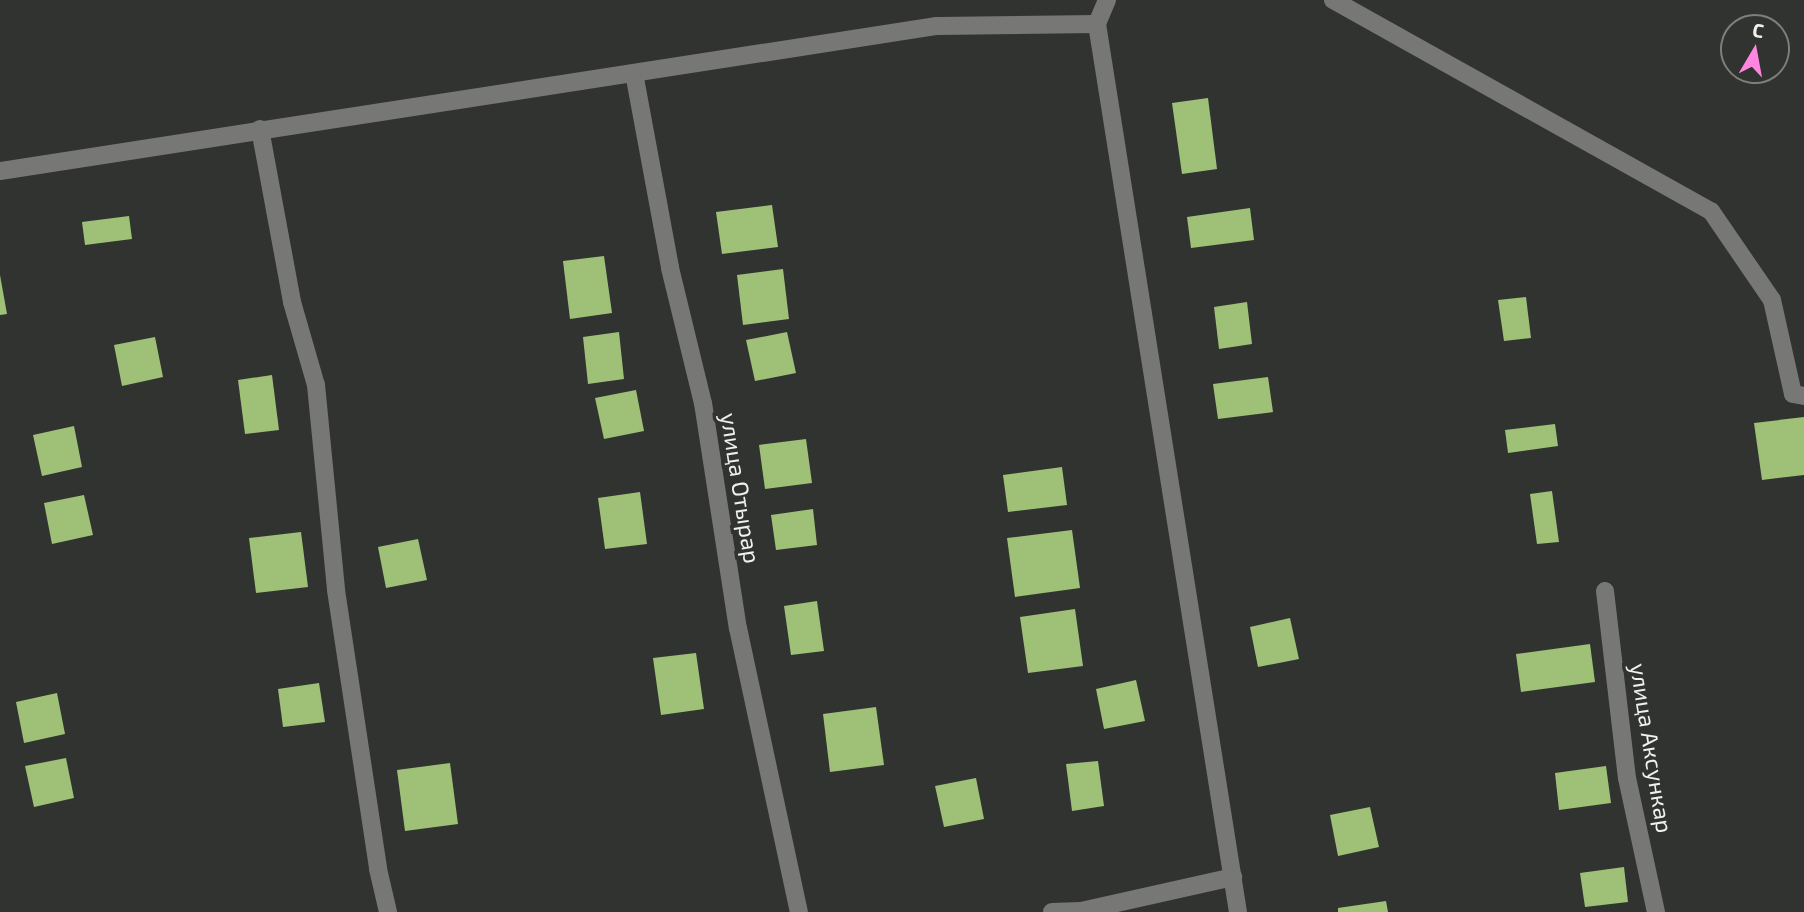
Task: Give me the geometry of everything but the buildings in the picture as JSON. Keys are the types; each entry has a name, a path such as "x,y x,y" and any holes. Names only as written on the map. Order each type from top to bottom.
{"street":[{"path":"1107,0 1097,24 1238,912"},
{"path":"1333,0 1711,211 1772,300 1793,394 1804,396"},
{"path":"0,171 937,26 1097,24"},
{"name":"улица Отырар","path":"634,73 670,268 704,403 738,628 799,912"},
{"path":"260,129 292,302 316,384 336,590 378,869 388,912"},
{"name":"улица Аксункар","path":"1605,591 1628,778 1656,912"},
{"path":"1052,912 1081,911 1233,877"}]}
